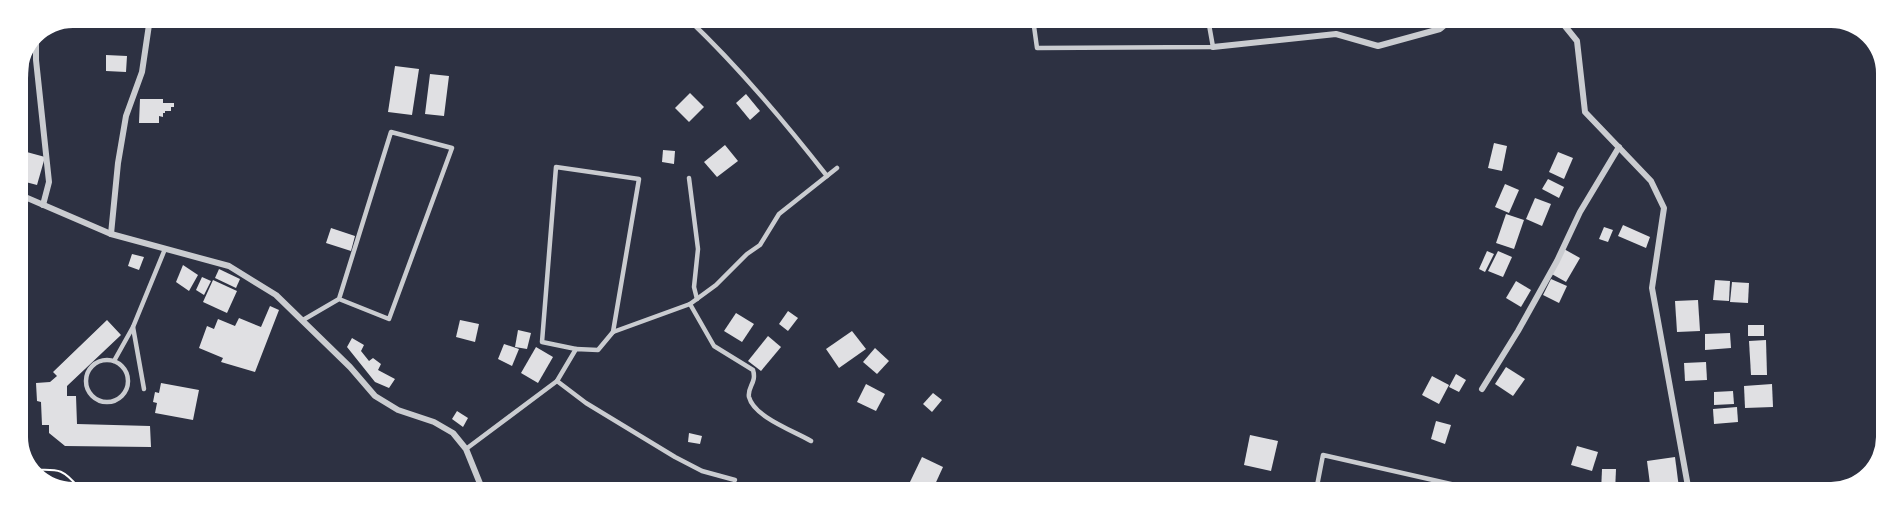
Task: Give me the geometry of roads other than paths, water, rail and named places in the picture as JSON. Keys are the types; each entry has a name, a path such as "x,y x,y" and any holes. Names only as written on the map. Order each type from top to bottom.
{"street":[{"path":"111,234 115,187 126,116 142,72 149,28"},
{"path":"1214,46 1336,34 1378,46 1441,28"},
{"path":"1566,28 1577,41 1585,112 1651,180 1664,208 1652,288 1687,482"},
{"path":"36,49 49,182 43,206"},
{"path":"1482,389 1518,331 1557,261 1580,212 1619,147"},
{"path":"28,199 111,234 229,266 276,295 350,367 375,396 398,410 435,422 453,433 466,449 479,482"}],"lane":[{"path":"697,28 723,53 780,117 827,176"},
{"path":"1034,28 1037,48 1214,46 1210,28"},
{"path":"303,320 339,299 391,132 452,148 389,319 339,299"},
{"path":"614,332 639,179 556,167 542,342 576,349 598,350 614,332 690,304 716,285 747,254 760,245 779,214 837,168"},
{"path":"689,178 698,249 694,287 697,299"},
{"path":"114,361 134,327 165,249"},
{"path":"690,304 714,346 753,370 754,380 748,393 758,412 811,441"},
{"path":"134,327 144,389"},
{"path":"466,449 557,381 576,349"},
{"path":"101,361 114,361 125,369 127,389 111,401 98,399 92,395 86,383 89,369 101,361"},
{"path":"557,381 586,403 675,457 702,471 735,480"},
{"path":"1318,482 1323,455 1442,482"}]}
